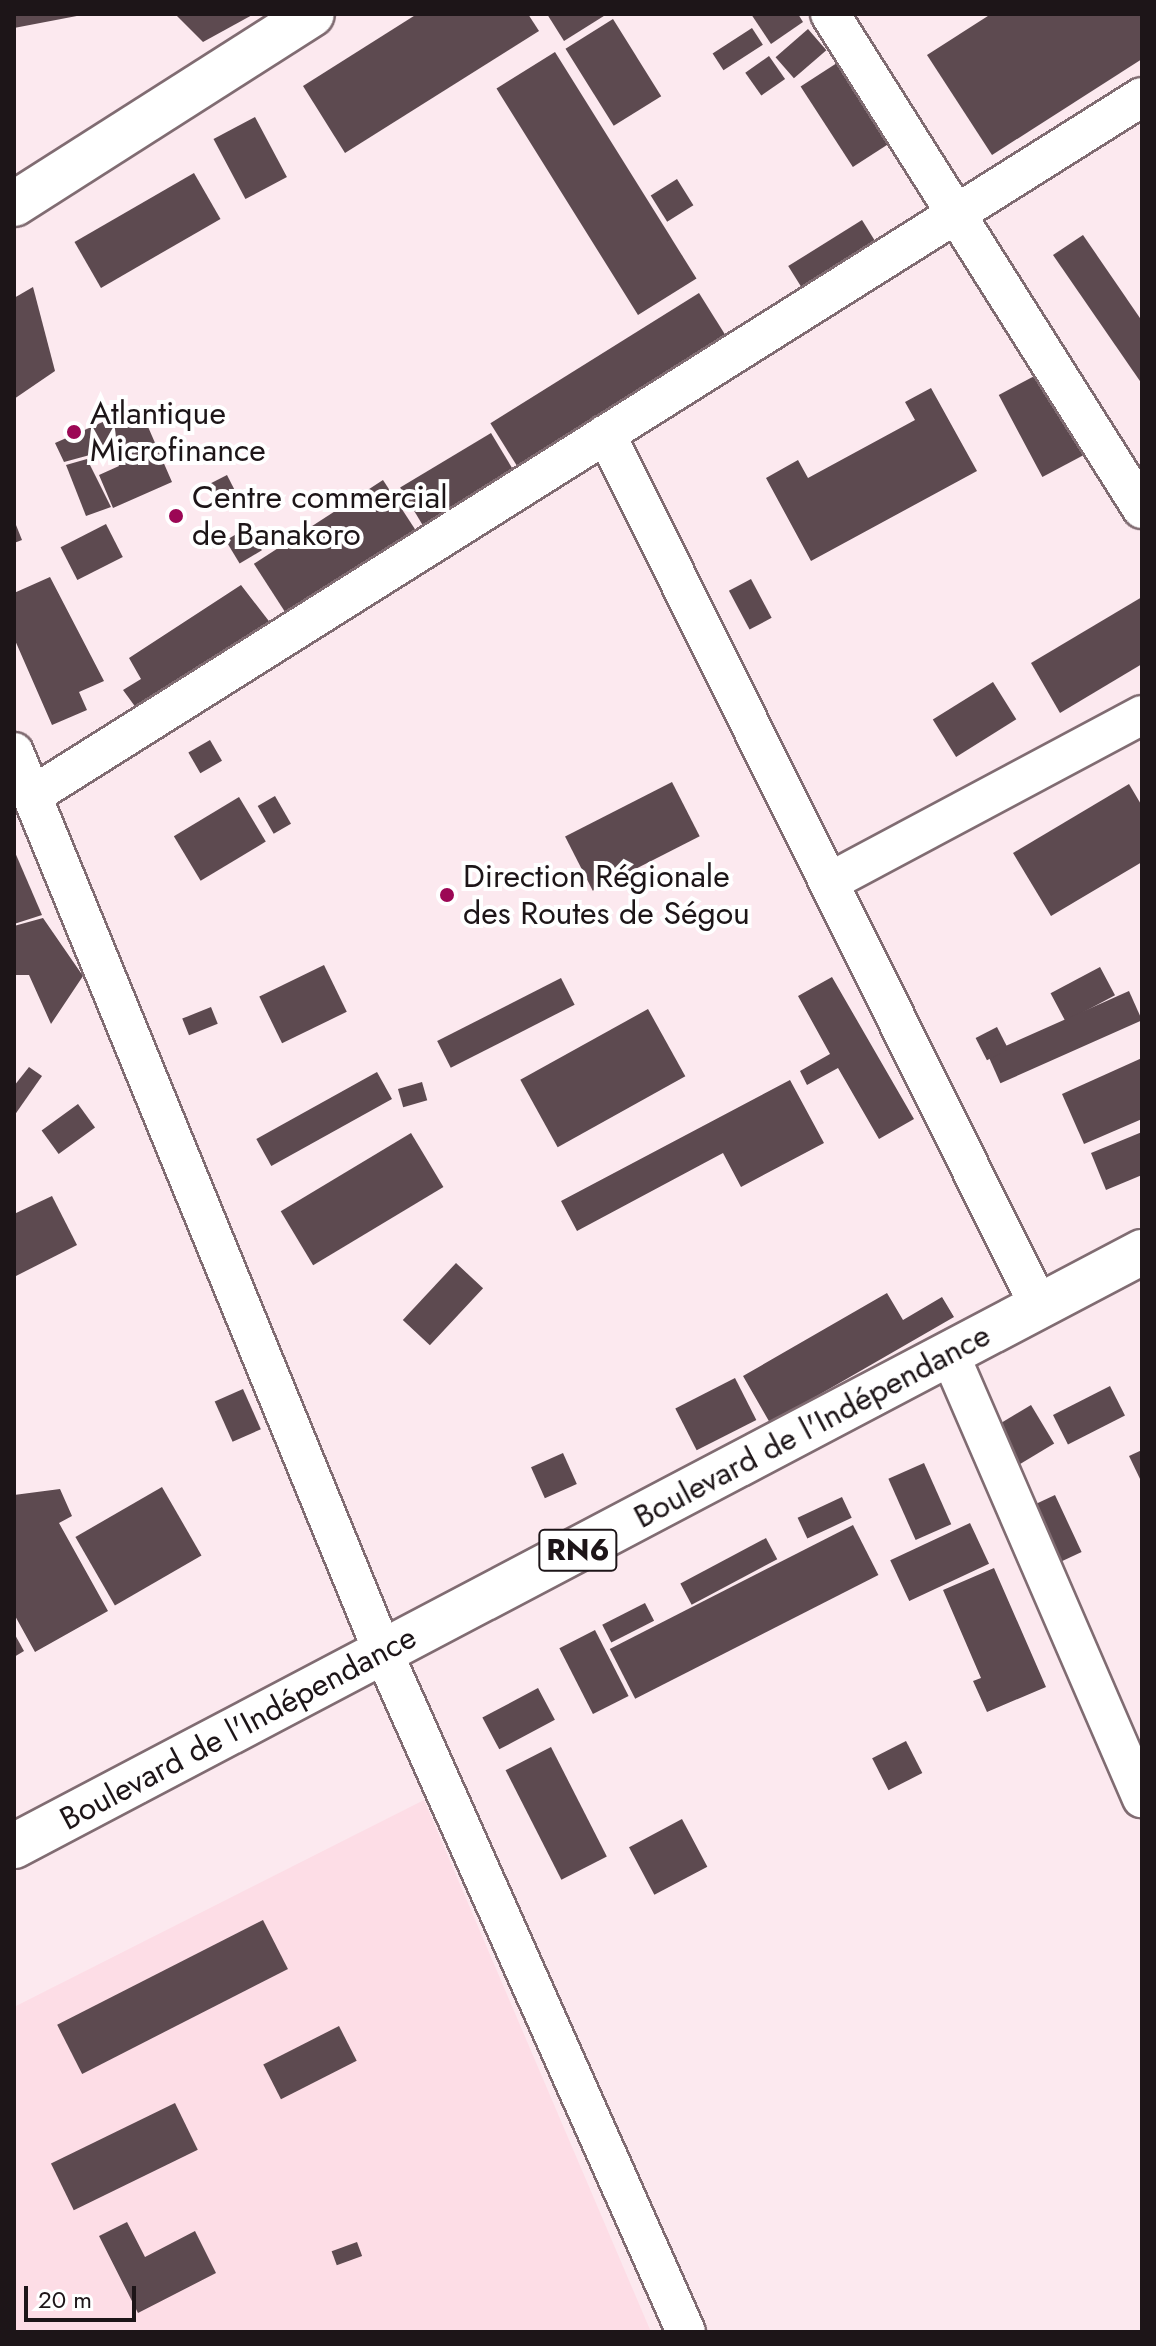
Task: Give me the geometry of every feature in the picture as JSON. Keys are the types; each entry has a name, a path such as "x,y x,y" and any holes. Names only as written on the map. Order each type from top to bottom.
{"main road":[{"path":"14,204 312,14"},
{"name":"Boulevard de l'Indépendance","path":"14,1846 950,1355 1038,1304 1142,1252"}],"street":[{"path":"830,14 1142,509"},
{"path":"33,795 1142,97"},
{"path":"606,434 833,880 1038,1304"},
{"path":"833,880 1142,715"},
{"path":"14,752 383,1652 686,2332"},
{"path":"950,1355 1142,1798"}],"shaded area":[{"path":"424,1800 651,2332 14,2332 14,2007"}],"building":[{"path":"14,14 82,14 82,15 14,28"},
{"path":"175,14 254,14 203,42"},
{"path":"417,14 528,14 539,31 345,153 303,86"},
{"path":"547,14 607,14 564,41"},
{"path":"751,14 798,14 803,22 771,44"},
{"path":"991,14 1142,14 1142,59 992,155 927,55"},
{"path":"613,19 661,96 614,126 566,49"},
{"path":"752,28 763,45 723,70 713,54"},
{"path":"808,29 826,50 794,78 776,57"},
{"path":"555,52 696,278 638,315 496,89"},
{"path":"769,56 785,79 761,96 745,73"},
{"path":"840,61 892,142 853,167 801,87"},
{"path":"255,117 287,177 245,199 214,139"},
{"path":"194,173 220,219 101,288 74,242"},
{"path":"677,179 693,205 667,222 651,195"},
{"path":"862,220 879,247 805,293 788,266"},
{"path":"1083,235 1142,321 1142,384 1053,255"},
{"path":"33,287 55,371 14,399 14,298"},
{"path":"699,293 733,348 525,478 490,423"},
{"path":"1042,372 1086,454 1042,477 999,395"},
{"path":"931,388 977,471 811,561 766,478 798,460 808,478 915,420 905,402"},
{"path":"139,406 172,482 113,508 99,475 119,466 112,449 64,462 55,443"},
{"path":"491,433 520,482 429,536 400,488"},
{"path":"87,459 111,507 86,516 66,465"},
{"path":"227,475 241,502 221,512 207,485"},
{"path":"383,480 422,540 293,623 254,564"},
{"path":"14,520 22,540 14,543"},
{"path":"106,524 123,557 77,580 61,547"},
{"path":"248,527 262,550 240,564 226,540"},
{"path":"50,577 104,681 79,692 87,710 52,725 14,638 14,593"},
{"path":"751,579 772,618 750,630 729,591"},
{"path":"241,585 275,629 142,716 123,690 141,679 129,658"},
{"path":"1142,597 1142,664 1060,713 1031,663"},
{"path":"993,682 1016,719 956,757 933,720"},
{"path":"210,740 222,761 200,773 188,752"},
{"path":"672,782 700,836 593,891 565,836"},
{"path":"1129,784 1142,806 1142,862 1051,916 1013,853"},
{"path":"275,796 291,824 274,834 258,806"},
{"path":"239,797 266,842 201,881 174,836"},
{"path":"14,850 42,915 14,924"},
{"path":"43,918 83,976 51,1024 29,975 14,975 14,926"},
{"path":"324,965 347,1012 282,1043 259,997"},
{"path":"1100,967 1115,995 1066,1022 1051,993"},
{"path":"832,977 914,1119 879,1139 838,1068 807,1085 800,1071 830,1054 798,996"},
{"path":"561,978 575,1005 451,1068 437,1041"},
{"path":"1129,991 1142,1020 1000,1083 987,1054"},
{"path":"211,1007 218,1024 189,1035 182,1019"},
{"path":"648,1009 685,1076 558,1147 520,1080"},
{"path":"997,1027 1008,1049 987,1060 976,1038"},
{"path":"1142,1058 1142,1119 1084,1144 1062,1094"},
{"path":"29,1067 42,1076 14,1116 14,1086"},
{"path":"377,1072 392,1099 271,1166 256,1139"},
{"path":"790,1080 824,1143 741,1187 723,1153 577,1231 561,1201"},
{"path":"422,1082 427,1100 403,1107 398,1089"},
{"path":"78,1104 95,1127 59,1154 42,1130"},
{"path":"1142,1132 1142,1175 1106,1190 1091,1153"},
{"path":"411,1133 443,1187 313,1265 281,1211"},
{"path":"52,1196 77,1245 14,1277 14,1214"},
{"path":"456,1263 483,1288 430,1345 403,1320"},
{"path":"887,1293 903,1320 942,1297 954,1317 770,1423 743,1376"},
{"path":"735,1378 756,1420 697,1450 675,1408"},
{"path":"1110,1386 1125,1415 1068,1444 1053,1415"},
{"path":"243,1389 261,1429 233,1442 215,1402"},
{"path":"1031,1405 1054,1444 1010,1470 986,1432"},
{"path":"1142,1450 1142,1483 1129,1456"},
{"path":"563,1453 577,1484 545,1498 531,1467"},
{"path":"924,1463 951,1524 916,1540 888,1479"},
{"path":"162,1487 202,1555 115,1605 75,1537"},
{"path":"60,1489 72,1516 59,1523 108,1611 35,1652 14,1614 14,1495"},
{"path":"1055,1495 1082,1552 1055,1564 1029,1507"},
{"path":"842,1497 852,1518 807,1539 798,1518"},
{"path":"970,1523 989,1564 909,1601 890,1560"},
{"path":"853,1525 878,1575 635,1699 610,1649"},
{"path":"766,1538 777,1559 692,1605 680,1584"},
{"path":"994,1568 1046,1687 987,1712 973,1681 981,1678 943,1590"},
{"path":"645,1603 654,1621 611,1643 602,1625"},
{"path":"595,1630 629,1696 593,1714 559,1648"},
{"path":"14,1633 24,1651 14,1657"},
{"path":"538,1688 555,1720 499,1749 482,1718"},
{"path":"906,1741 922,1773 888,1790 872,1758"},
{"path":"551,1747 607,1857 561,1880 506,1770"},
{"path":"682,1819 707,1867 654,1895 629,1847"},
{"path":"263,1920 288,1969 82,2074 57,2025"},
{"path":"339,2026 357,2061 281,2099 263,2065"},
{"path":"175,2103 198,2150 74,2210 51,2163"},
{"path":"127,2222 145,2257 195,2231 216,2273 138,2313 99,2236"},
{"path":"357,2242 362,2256 337,2265 332,2251"}],"place":[{"name":"Atlantique Microfinance","path":"74,432"},
{"name":"Centre commercial de Banakoro","path":"176,516"},
{"name":"Direction Régionale des Routes de Ségou","path":"447,895"}]}
